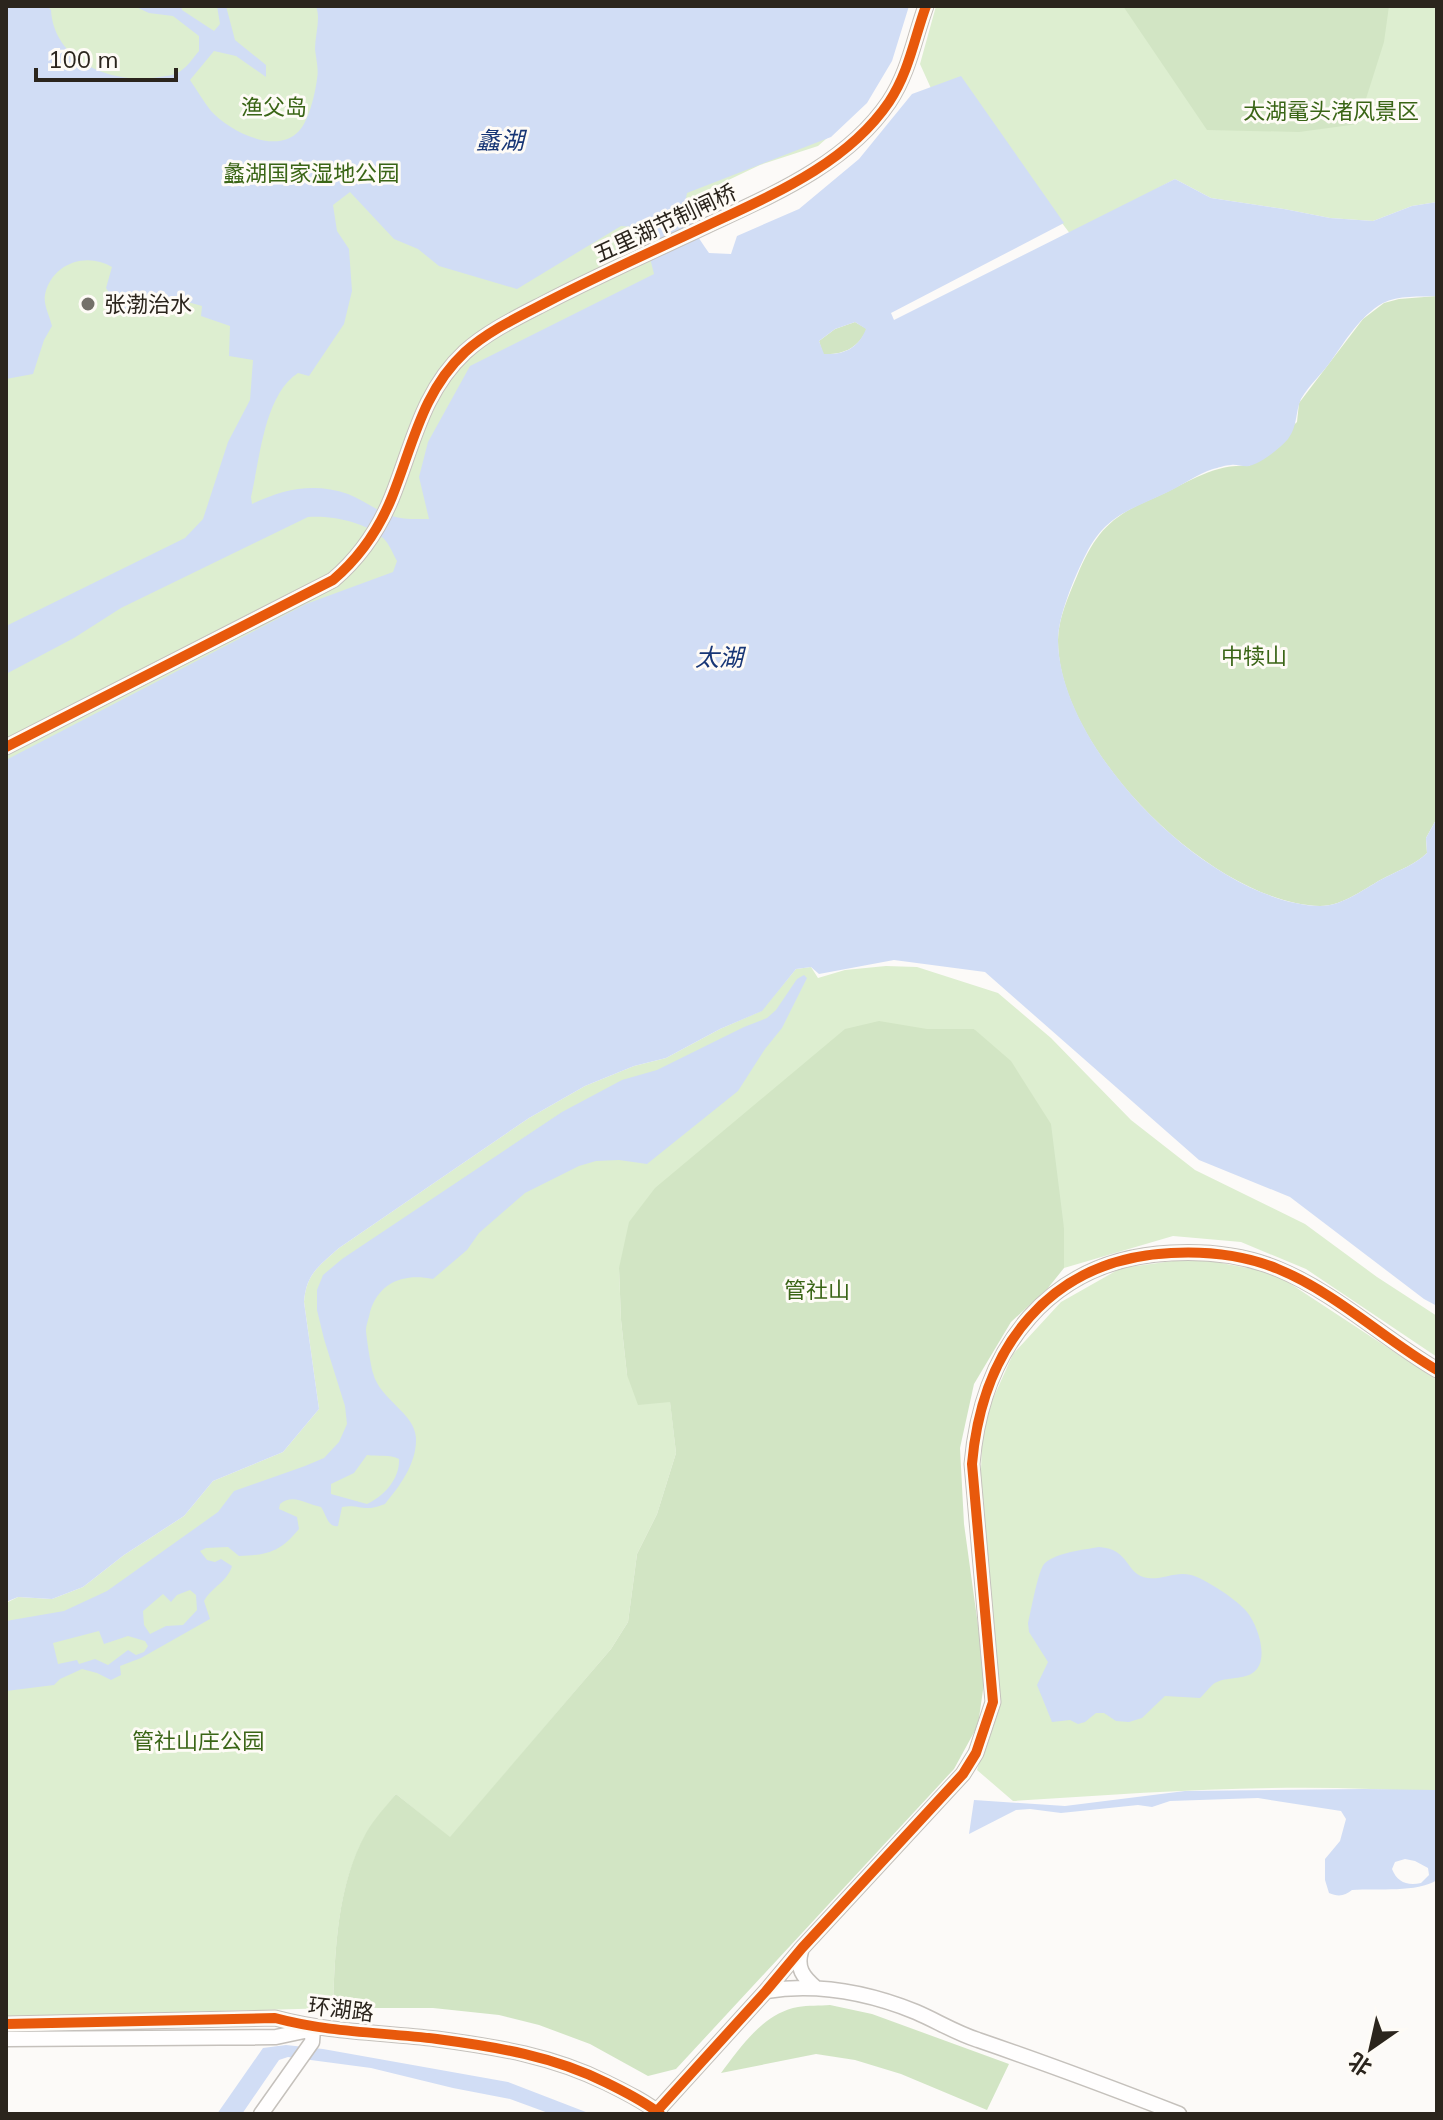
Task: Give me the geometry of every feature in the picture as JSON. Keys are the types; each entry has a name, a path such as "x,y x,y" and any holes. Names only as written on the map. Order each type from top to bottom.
{"street":[{"name":"五里湖节制闸桥","path":"6,747 333,580 364,549 391,501 421,413 437,386 465,352 508,322 776,193 846,150 877,119 890,100 905,72 926,6"},
{"path":"658,2113 802,1948 963,1774 976,1753 993,1702 972,1464 975,1432 992,1374 1019,1330 1047,1300 1093,1269 1123,1258 1149,1254 1221,1253 1266,1265 1312,1287 1437,1370"},
{"path":"802,1948 800,1970 816,1988"},
{"path":"766,1991 816,1988 880,2000 914,2011 975,2039 1024,2054 1179,2114"},
{"name":"环湖路","path":"6,2024 275,2018 312,2035"},
{"path":"261,2114 312,2035"},
{"name":"环湖路","path":"6,2039 312,2035 437,2039 533,2055 575,2067 658,2113"}],"green space":[{"name":"蠡湖国家湿地公园","path":"6,6 902,6 850,118 818,146 760,165 636,224 669,279 419,533 348,501 236,518 259,359 248,425 206,524 184,546 6,634"},
{"name":"太湖鼋头渚风景区","path":"936,6 1437,6 1437,202 1412,206 1373,221 1330,218 1211,198 1175,179 1071,235 959,87 934,95 920,64"},
{"path":"1123,6 1389,6 1384,42 1358,124 1299,132 1207,130"},
{"name":"中犊山","path":"1437,296 1437,818 1426,838 1427,853 1413,864 1346,899 1320,906 1278,898 1233,878 1189,849 1148,813 1112,771 1083,727 1065,683 1058,640 1062,616 1090,548 1115,519 1212,471 1249,466 1297,422 1299,403 1363,319 1384,303"},
{"path":"855,322 867,329 855,346 844,352 823,354 819,341 835,329"},
{"path":"326,508 389,535 406,559 399,583 6,778 6,660 134,592"},
{"name":"管社山庄公园","path":"811,967 818,978 845,970 917,967 998,993 1051,1038 1131,1120 1195,1170 1305,1224 1437,1316 1437,1357 1306,1269 1241,1242 1173,1236 1064,1268 1064,1228 974,1029 927,1029 619,1268 627,1375 670,1401 676,1453 657,1514 637,1554 628,1622 611,1649 450,1838 396,1794 376,1819 356,1854 343,1897 333,2008 6,2017 6,1603 18,1597 52,1599 83,1587 124,1555 184,1516 213,1481 283,1452 319,1409 305,1292 311,1277 339,1248 529,1118 585,1086 634,1066 666,1058 761,1011 796,969"},
{"name":"管社山","path":"879,1021 927,1029 974,1029 1011,1061 1051,1124 1064,1228 1064,1268 1048,1288 1011,1322 974,1384 960,1448 964,1524 985,1676 978,1725 954,1769 676,2069 648,2076 590,2044 539,2025 499,2015 433,2008 333,2008 343,1896 356,1853 376,1818 396,1794 450,1837 611,1649 628,1622 637,1554 657,1514 676,1453 670,1402 638,1405 627,1375 619,1268 629,1222 655,1188 845,1029"},
{"path":"1195,1258 1274,1273 1437,1380 1437,1793 1278,1788 1013,1801 977,1770 998,1699 996,1645 980,1493 983,1421 1013,1354 1061,1302 1121,1268"},
{"path":"830,2005 872,2014 1009,2064 987,2110 901,2074 855,2060 816,2054 721,2073 754,2033 774,2016 798,2007"}],"water":[{"name":"太湖","path":"6,6 47,6 63,44 74,56 105,73 141,79 180,71 199,51 199,36 173,16 149,13 134,6 181,6 182,10 214,31 220,24 217,6 226,6 235,40 266,65 266,77 236,56 214,51 190,80 211,111 229,126 253,138 278,141 299,131 315,92 318,75 316,6 909,6 892,61 867,103 831,137 687,193 686,201 691,225 709,253 731,254 737,236 799,209 859,159 912,94 961,76 1064,223 891,313 894,320 1175,179 1211,198 1330,218 1373,221 1412,206 1437,202 1437,296 1395,299 1383,303 1367,315 1304,394 1288,439 1265,459 1254,465 1229,465 1207,471 1132,508 1102,530 1072,585 1058,640 1065,683 1084,728 1113,772 1148,813 1189,850 1233,879 1277,898 1320,906 1338,903 1413,864 1427,853 1426,838 1437,818 1437,1306 1290,1197 1199,1160 985,972 894,960 819,974 811,967 796,969 762,1011 666,1058 634,1066 585,1086 529,1118 339,1248 311,1277 305,1292 319,1409 283,1452 213,1481 184,1516 124,1555 83,1587 52,1599 18,1597 6,1602 6,760 306,604 393,572 397,561 385,540 376,532 337,519 308,517 121,608 74,638 6,674 6,626 185,538 203,519 228,442 250,400 253,360 229,356 230,326 201,316 202,306 170,297 168,304 160,302 127,312 115,302 106,288 112,267 91,260 71,263 54,275 45,299 52,326 33,374 6,379","holes":["350,192 394,239 418,249 439,266 517,289 621,226 634,227 647,246 654,274 470,366 428,442 419,477 429,519 396,517 348,494 323,488 287,491 252,504 265,429 278,396 298,373 309,376 344,324 352,291 349,249 337,231 333,205","855,322 866,329 855,346 844,352 824,354 819,341 835,329"]},
{"path":"804,975 807,978 782,1028 738,1091 647,1164 619,1160 596,1161 579,1166 525,1193 433,1279 403,1279 380,1293 366,1328 372,1370 377,1383 410,1421 416,1438 411,1465 385,1504 371,1508 342,1507 338,1526 335,1526 321,1507 295,1499 285,1501 279,1509 297,1517 299,1529 286,1543 258,1555 239,1556 228,1547 200,1551 207,1560 215,1562 221,1559 232,1566 204,1601 210,1619 141,1658 120,1666 121,1675 111,1680 82,1669 54,1685 6,1691 6,1621 64,1611 107,1591 218,1512 234,1491 324,1458 339,1442 347,1424 345,1406 317,1310 317,1290 323,1275 342,1259 562,1112 622,1080 657,1070 767,1018 797,979","holes":["367,1455 399,1459 397,1473 385,1492 367,1504 331,1494 331,1484 354,1473","190,1590 196,1595 197,1610 183,1625 166,1626 150,1634 144,1625 143,1611 163,1594 171,1602 177,1595","99,1631 104,1644 128,1636 145,1641 148,1646 136,1655 128,1650 108,1665 95,1659 79,1664 77,1660 58,1664 53,1643"]},
{"path":"1099,1547 1117,1552 1141,1576 1191,1575 1237,1602 1251,1617 1257,1632 1261,1656 1257,1669 1248,1675 1215,1683 1200,1698 1165,1696 1142,1718 1129,1722 1116,1721 1104,1713 1096,1713 1078,1724 1070,1720 1052,1722 1037,1685 1048,1662 1029,1632 1028,1623 1037,1582 1042,1567 1050,1559"},
{"path":"1437,1790 1437,1880 1419,1887 1352,1890 1341,1895 1329,1893 1325,1880 1325,1859 1340,1841 1346,1819 1341,1811 1258,1798 1170,1801 1152,1807 1138,1805 1061,1813 1016,1810 969,1834 974,1800 1065,1806 1185,1791","holes":["1405,1859 1428,1868 1429,1875 1421,1883 1411,1884 1400,1880 1392,1869 1395,1862"]},
{"path":"286,2045 508,2082 591,2114 551,2114 510,2099 371,2068 288,2057 279,2060 242,2114 217,2114 263,2048"}],"cycle path":[{"path":"6,747 333,580 352,562 375,531 438,384 465,352 526,313 757,202 830,160 872,124 896,91 926,6"},
{"path":"657,2111 963,1774 976,1753 993,1702 972,1464 978,1422 990,1383 1007,1348 1030,1317 1057,1292 1090,1272 1128,1259 1171,1253 1226,1255 1265,1264 1299,1279 1340,1303 1437,1370"},
{"path":"6,2024 275,2018 336,2029 437,2039 503,2049 566,2066 621,2090 660,2114"}],"place":[{"name":"张渤治水","path":"88,304"}],"park label":[{"name":"渔父岛","path":"274,107"}],"water label":[{"name":"蠡湖","path":"500,141"}]}
